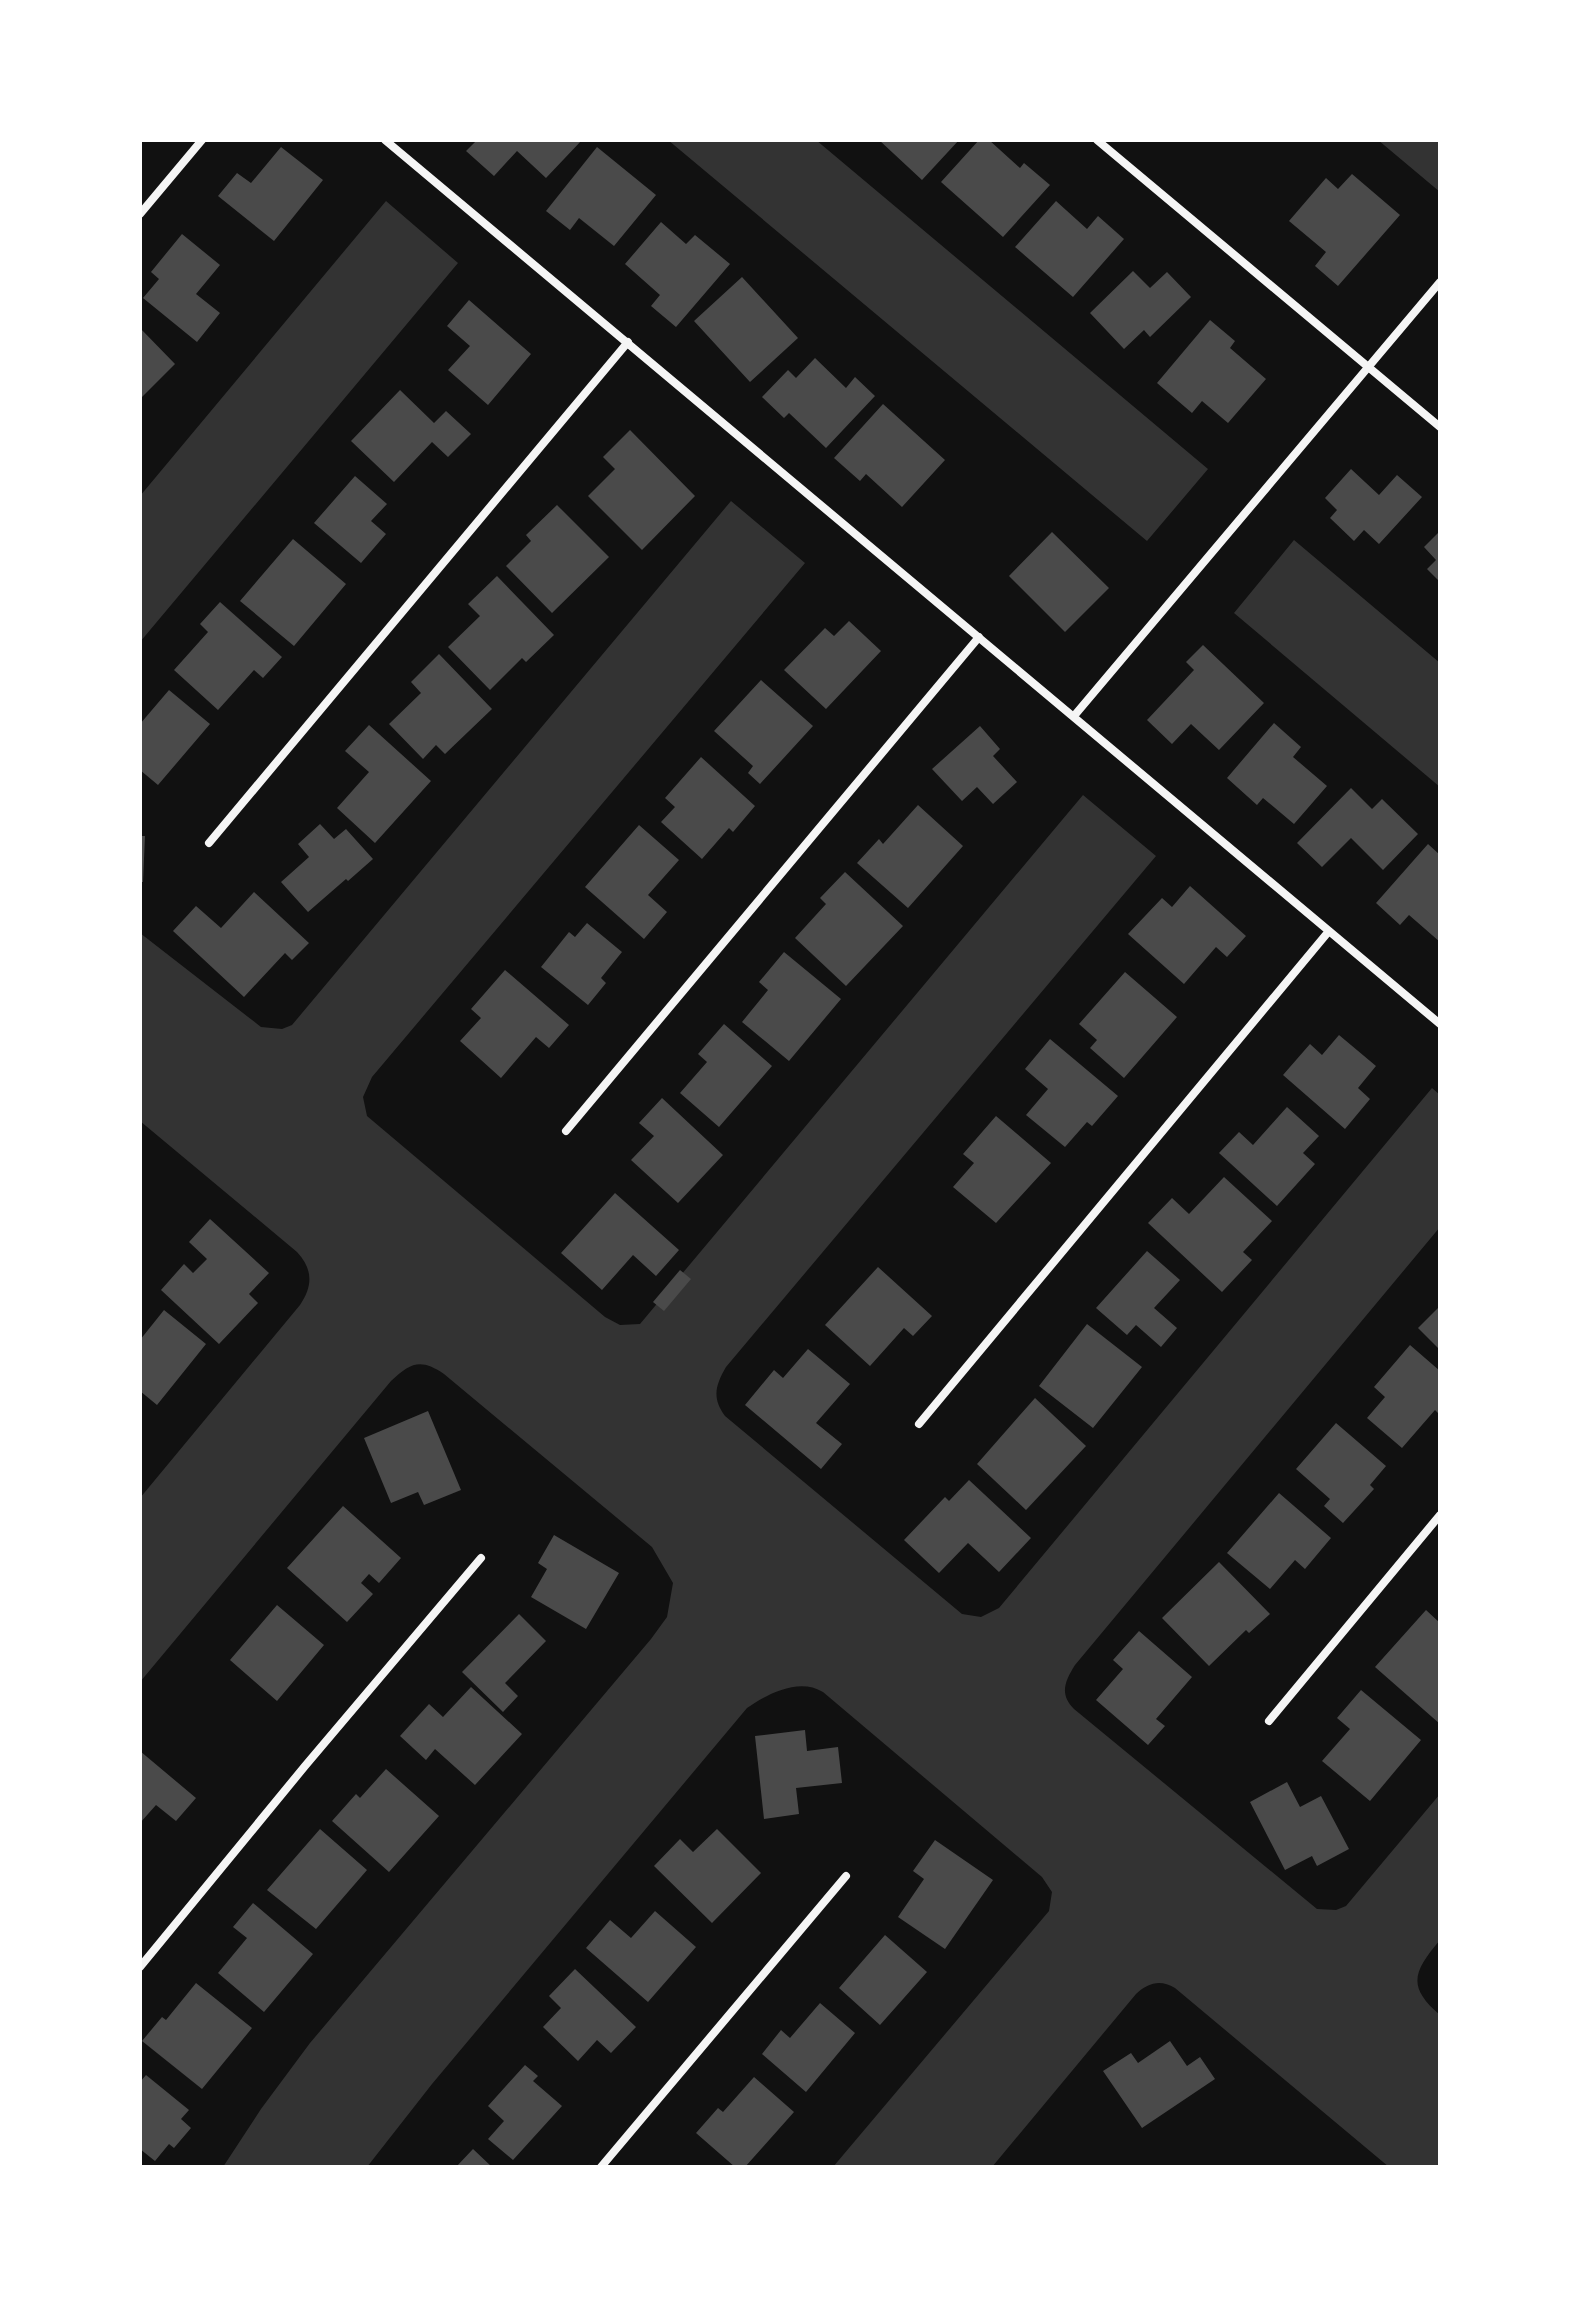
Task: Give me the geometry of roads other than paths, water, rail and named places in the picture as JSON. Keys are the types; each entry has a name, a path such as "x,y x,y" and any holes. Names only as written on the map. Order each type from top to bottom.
{"street":[{"path":"140,214 202,140"},
{"path":"385,140 1440,1024"},
{"path":"1097,140 1440,427"},
{"path":"1074,716 1440,282"},
{"path":"209,843 628,342"},
{"path":"566,1131 979,637"},
{"path":"919,1424 1329,931"},
{"path":"1269,1721 1440,1515"},
{"path":"140,1967 481,1558"},
{"path":"601,2167 846,1876"}]}
